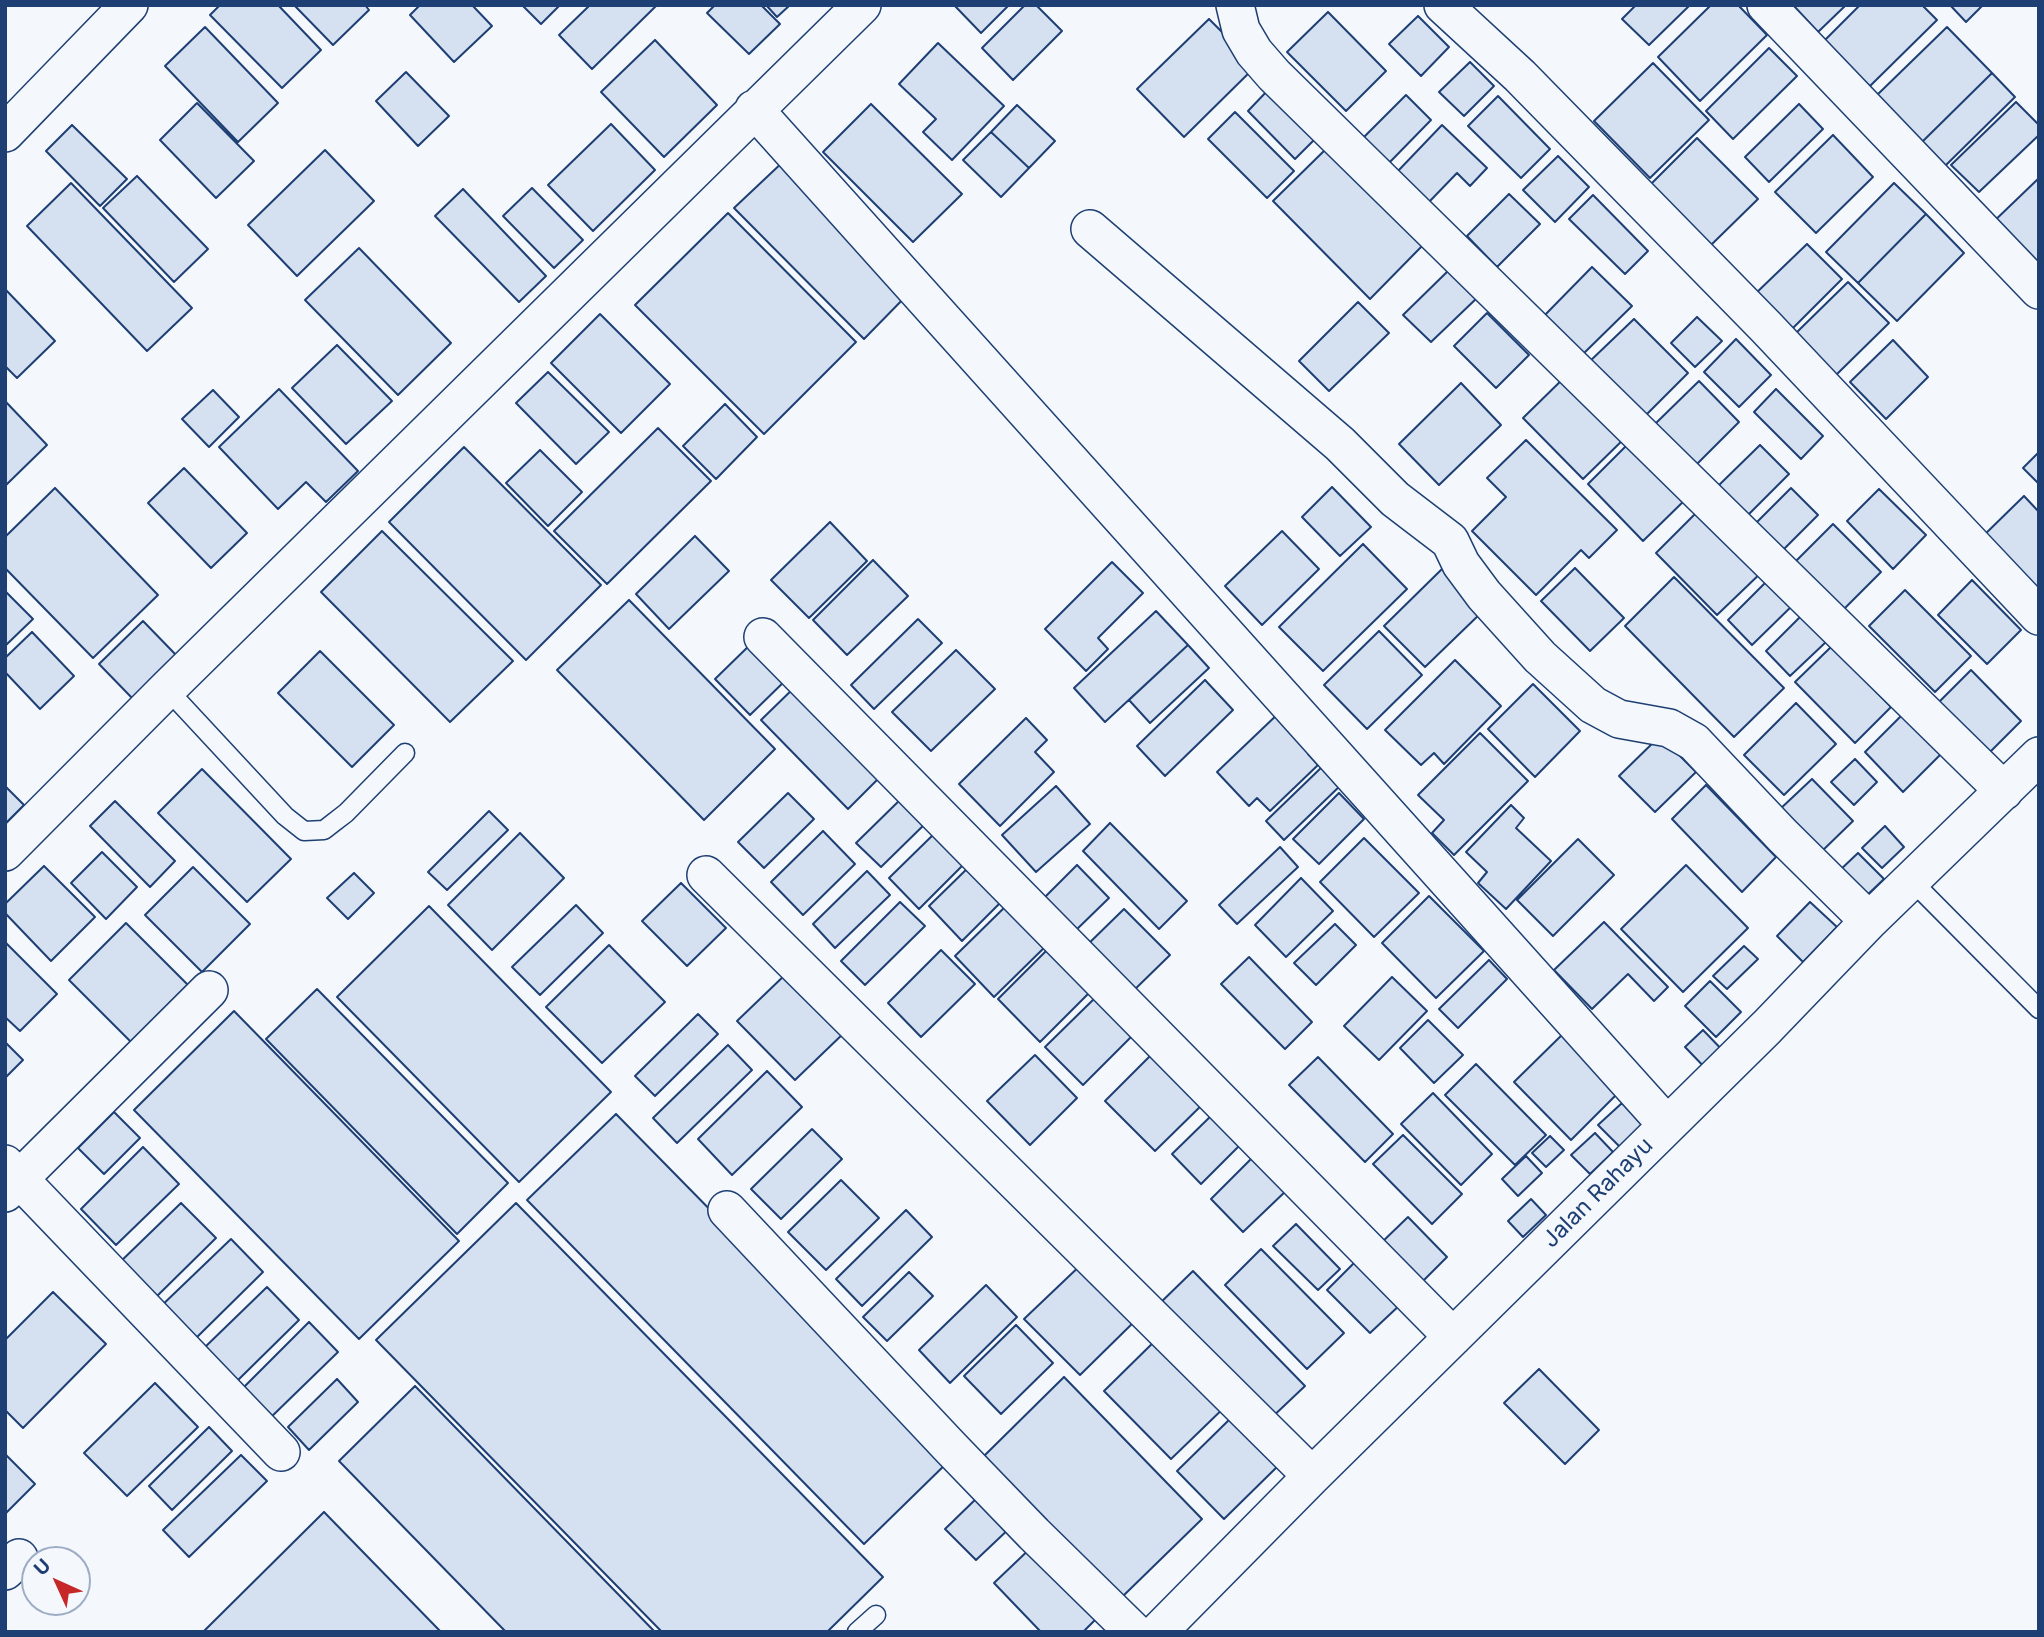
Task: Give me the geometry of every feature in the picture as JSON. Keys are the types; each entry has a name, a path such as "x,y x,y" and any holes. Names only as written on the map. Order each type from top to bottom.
{"street":[{"path":"5,133 130,5"},
{"path":"5,852 862,5"},
{"path":"1235,5 1241,30 1254,52 1274,75 2004,791"},
{"path":"1443,5 1520,76 1766,327 2039,616"},
{"path":"1766,5 2039,290"},
{"path":"754,109 1667,1125"},
{"path":"1090,229 1340,444 1395,499 1450,541 1461,564 1484,595 1540,657 1593,705 1619,719 1669,728 1694,742 1869,921"},
{"path":"763,637 1453,1337"},
{"name":"Jalan Rahayu","path":"1158,1632 1312,1476 1767,1027 1869,921 2039,756"},
{"path":"706,875 1312,1476"},
{"path":"209,990 10,1179 281,1452"},
{"path":"727,1210 960,1457 1134,1632"}],"lane":[{"path":"167,689 285,816 304,831 324,830 346,813 405,753"},
{"path":"1912,881 2039,1009"},
{"path":"857,1632 876,1615"}],"building":[{"path":"220,5 278,5 321,50 282,88 210,15"},
{"path":"294,5 365,5 369,10 333,45"},
{"path":"420,5 472,5 492,26 454,62 410,15"},
{"path":"522,5 560,5 541,24"},
{"path":"590,5 657,5 592,69 559,35"},
{"path":"715,5 761,5 780,24 749,54 707,13"},
{"path":"766,5 790,5 777,17"},
{"path":"954,5 1009,5 981,33"},
{"path":"1025,5 1036,5 1062,31 1013,80 982,48"},
{"path":"1636,5 1690,5 1649,45 1622,19"},
{"path":"1711,5 1738,5 1767,35 1700,101 1658,57"},
{"path":"1793,5 1846,5 1818,32"},
{"path":"1860,5 1922,5 1937,20 1869,87 1824,41"},
{"path":"1950,5 1983,5 1966,22"},
{"path":"1328,12 1386,71 1346,111 1287,52"},
{"path":"1418,16 1449,47 1421,76 1389,44"},
{"path":"1209,19 1256,66 1184,137 1137,89"},
{"path":"205,27 278,103 238,142 165,66"},
{"path":"1947,27 1992,73 1921,143 1875,97"},
{"path":"655,40 717,105 664,157 601,92"},
{"path":"938,43 1004,106 952,160 923,132 936,119 899,84"},
{"path":"1769,48 1797,76 1733,139 1706,111"},
{"path":"1470,62 1494,86 1464,116 1439,92"},
{"path":"1653,63 1709,120 1650,178 1594,121"},
{"path":"406,72 449,116 418,146 376,101"},
{"path":"1992,73 2015,97 1944,167 1921,143"},
{"path":"1269,89 1317,137 1295,159 1248,111"},
{"path":"1406,95 1431,120 1388,164 1363,138"},
{"path":"1498,96 1550,149 1521,178 1468,126"},
{"path":"2016,102 2039,125 2039,135 1979,192 1951,165"},
{"path":"197,103 254,161 216,198 160,140"},
{"path":"871,104 962,194 913,242 823,152"},
{"path":"1799,104 1823,129 1769,182 1745,157"},
{"path":"1017,105 1055,141 1029,168 991,132"},
{"path":"1235,112 1294,171 1267,198 1208,139"},
{"path":"611,124 655,170 593,231 548,185"},
{"path":"72,125 127,179 100,206 46,151"},
{"path":"1442,125 1487,168 1470,186 1457,173 1429,202 1398,171"},
{"path":"991,132 1029,168 1001,197 963,160"},
{"path":"1833,135 1873,177 1816,233 1775,192"},
{"path":"1697,138 1758,199 1710,246 1650,185"},
{"path":"1328,147 1424,244 1370,299 1273,201"},
{"path":"325,150 374,201 297,276 248,225"},
{"path":"1558,156 1589,187 1555,222 1523,190"},
{"path":"786,159 911,291 864,339 734,208"},
{"path":"137,176 208,249 174,282 103,208"},
{"path":"2039,178 2039,262 2031,270 1988,227"},
{"path":"71,183 192,308 147,351 27,226"},
{"path":"1894,183 1926,214 1858,283 1826,252"},
{"path":"532,188 583,240 554,268 503,216"},
{"path":"463,189 546,276 519,302 435,216"},
{"path":"1509,194 1540,224 1497,267 1467,236"},
{"path":"1593,195 1648,251 1625,274 1569,219"},
{"path":"728,213 856,342 764,434 635,305"},
{"path":"1926,214 1964,253 1897,321 1858,283"},
{"path":"1807,244 1842,279 1789,332 1753,296"},
{"path":"359,248 451,343 398,395 305,300"},
{"path":"1592,267 1632,306 1580,357 1541,319"},
{"path":"1450,269 1478,297 1431,342 1403,315"},
{"path":"1848,282 1889,323 1836,375 1795,334"},
{"path":"5,289 55,341 17,378 5,366"},
{"path":"1358,302 1389,333 1329,391 1299,361"},
{"path":"1487,313 1529,355 1496,388 1454,346"},
{"path":"600,314 670,384 621,433 551,363"},
{"path":"1697,317 1722,341 1695,367 1671,343"},
{"path":"1634,319 1688,373 1643,418 1588,363"},
{"path":"1736,339 1771,375 1739,407 1704,372"},
{"path":"1893,340 1928,377 1886,419 1850,382"},
{"path":"337,345 392,401 346,444 292,388"},
{"path":"548,372 609,432 576,464 516,403"},
{"path":"1570,372 1630,433 1583,479 1523,418"},
{"path":"1699,381 1739,422 1696,465 1655,424"},
{"path":"1461,383 1501,425 1439,485 1399,444"},
{"path":"279,389 358,471 326,502 306,482 278,509 219,447"},
{"path":"1776,389 1823,436 1801,459 1754,412"},
{"path":"213,390 239,417 209,447 182,419"},
{"path":"5,401 47,445 5,486"},
{"path":"725,404 757,437 716,479 683,446"},
{"path":"658,428 711,481 607,584 554,531"},
{"path":"1633,439 1689,496 1643,541 1588,484"},
{"path":"1526,440 1617,530 1589,558 1581,550 1536,595 1472,531 1506,497 1487,478"},
{"path":"1760,445 1789,474 1745,518 1716,488"},
{"path":"464,447 601,585 526,660 389,522"},
{"path":"540,450 582,492 548,526 506,483"},
{"path":"2039,452 2039,484 2023,468"},
{"path":"184,468 247,533 211,568 148,503"},
{"path":"1332,487 1371,527 1340,556 1302,517"},
{"path":"55,488 158,595 93,658 5,568 5,537"},
{"path":"1791,488 1818,515 1782,551 1755,524"},
{"path":"1879,489 1926,535 1893,569 1847,521"},
{"path":"2024,496 2039,512 2039,605 1977,542"},
{"path":"1704,505 1766,568 1717,615 1656,553"},
{"path":"830,522 867,561 809,618 771,580"},
{"path":"1833,524 1881,572 1842,611 1794,563"},
{"path":"382,531 513,661 450,722 321,592"},
{"path":"1282,531 1319,569 1262,625 1225,586"},
{"path":"695,536 729,571 669,629 636,594"},
{"path":"1363,544 1407,589 1323,671 1279,627"},
{"path":"873,560 908,596 847,655 813,620"},
{"path":"1112,562 1143,593 1098,638 1108,649 1086,671 1045,629"},
{"path":"1575,568 1624,618 1590,651 1541,601"},
{"path":"1442,569 1483,611 1425,667 1384,626"},
{"path":"1772,576 1797,601 1752,645 1728,620"},
{"path":"1674,577 1784,688 1734,737 1625,626"},
{"path":"1972,580 2021,630 1987,664 1938,615"},
{"path":"1905,590 1971,656 1935,692 1869,626"},
{"path":"5,591 33,619 5,646"},
{"path":"629,600 775,749 704,820 557,670"},
{"path":"1156,611 1188,645 1105,722 1074,688"},
{"path":"1802,615 1827,641 1790,676 1766,651"},
{"path":"918,619 942,643 874,709 851,685"},
{"path":"143,621 177,656 133,699 99,664"},
{"path":"1379,631 1422,675 1367,729 1324,685"},
{"path":"32,632 74,676 40,709 5,672 5,658"},
{"path":"756,639 791,675 750,715 715,679"},
{"path":"1188,645 1209,668 1150,723 1129,700"},
{"path":"1832,646 1891,707 1855,743 1795,682"},
{"path":"956,650 995,689 931,751 892,712"},
{"path":"320,651 394,725 352,767 278,693"},
{"path":"1455,660 1501,706 1444,764 1434,753 1421,765 1385,730"},
{"path":"1971,670 2021,721 1983,759 1932,709"},
{"path":"1205,680 1233,710 1165,776 1137,746"},
{"path":"800,682 887,770 848,809 761,720"},
{"path":"1533,684 1580,731 1535,777 1488,729"},
{"path":"1796,703 1836,744 1784,795 1744,755"},
{"path":"1282,710 1316,746 1308,754 1318,765 1270,811 1257,798 1249,806 1217,772"},
{"path":"1903,714 1941,754 1903,792 1865,752"},
{"path":"1026,718 1047,740 1035,752 1054,772 1000,826 959,784"},
{"path":"1480,733 1528,781 1454,855 1432,833 1444,820 1418,795"},
{"path":"1660,736 1696,772 1655,812 1619,776"},
{"path":"1855,759 1877,782 1854,805 1831,782"},
{"path":"1325,764 1343,783 1284,840 1266,821"},
{"path":"202,769 291,859 247,902 158,813"},
{"path":"1812,779 1853,821 1819,854 1778,811"},
{"path":"1706,785 1776,857 1742,892 1672,819"},
{"path":"5,786 24,805 5,824"},
{"path":"1056,786 1090,824 1036,872 1002,835"},
{"path":"788,793 814,819 764,868 738,842"},
{"path":"1339,793 1364,819 1319,864 1293,839"},
{"path":"905,795 929,820 881,867 856,843"},
{"path":"115,801 175,861 150,887 90,826"},
{"path":"1511,805 1524,818 1516,828 1551,861 1506,909 1478,883 1487,872 1466,852"},
{"path":"489,811 508,830 447,890 428,872"},
{"path":"1110,823 1187,901 1159,929 1083,851"},
{"path":"1885,826 1904,847 1882,868 1862,848"},
{"path":"823,831 855,864 803,915 771,882"},
{"path":"937,831 966,862 919,909 889,878"},
{"path":"520,833 564,878 492,950 448,905"},
{"path":"1364,838 1419,893 1374,937 1320,882"},
{"path":"1578,839 1614,875 1553,936 1517,900"},
{"path":"1280,847 1298,867 1237,924 1219,905"},
{"path":"102,852 137,887 106,919 71,883"},
{"path":"1858,853 1884,879 1863,899 1838,872"},
{"path":"974,862 1007,896 962,941 929,906"},
{"path":"1077,865 1109,898 1073,933 1041,901"},
{"path":"1686,865 1748,928 1683,992 1621,929"},
{"path":"44,866 95,917 51,961 5,913 5,904"},
{"path":"193,867 250,924 202,972 145,915"},
{"path":"867,871 890,895 835,948 813,924"},
{"path":"354,873 374,893 348,919 327,898"},
{"path":"1301,878 1333,911 1286,957 1255,925"},
{"path":"681,883 726,928 687,966 642,921"},
{"path":"1429,896 1484,951 1436,998 1382,943"},
{"path":"900,902 925,926 865,985 841,961"},
{"path":"1810,902 1837,927 1803,962 1777,936"},
{"path":"1009,903 1049,943 994,997 955,956"},
{"path":"576,905 603,933 540,995 512,967"},
{"path":"429,906 611,1092 519,1182 337,997"},
{"path":"1124,909 1170,955 1128,996 1082,950"},
{"path":"1604,922 1668,987 1654,1001 1628,974 1592,1009 1554,970"},
{"path":"126,923 188,985 131,1042 69,980"},
{"path":"1335,924 1356,945 1316,985 1294,963"},
{"path":"5,942 57,994 20,1031 5,1017"},
{"path":"609,945 665,1002 602,1063 546,1007"},
{"path":"1051,946 1093,989 1040,1042 998,999"},
{"path":"1744,946 1758,959 1727,989 1713,976"},
{"path":"941,950 975,984 921,1037 888,1003"},
{"path":"1249,957 1312,1022 1285,1049 1221,984"},
{"path":"1489,960 1507,979 1458,1028 1439,1009"},
{"path":"788,972 846,1031 795,1080 737,1021"},
{"path":"1392,977 1427,1011 1379,1060 1344,1026"},
{"path":"1710,981 1741,1012 1716,1037 1685,1006"},
{"path":"317,989 508,1183 457,1234 266,1039"},
{"path":"1097,996 1134,1034 1083,1085 1045,1047"},
{"path":"234,1011 459,1241 359,1339 134,1110"},
{"path":"698,1014 718,1034 655,1096 635,1076"},
{"path":"1428,1020 1463,1055 1434,1083 1400,1048"},
{"path":"1570,1027 1627,1084 1571,1140 1514,1082"},
{"path":"1703,1030 1729,1057 1711,1074 1685,1047"},
{"path":"5,1042 23,1060 5,1078"},
{"path":"728,1045 752,1070 677,1143 653,1118"},
{"path":"1159,1047 1209,1098 1155,1151 1105,1101"},
{"path":"1035,1055 1077,1098 1030,1145 987,1101"},
{"path":"1318,1057 1393,1134 1365,1162 1289,1085"},
{"path":"1476,1064 1546,1135 1515,1165 1445,1095"},
{"path":"767,1071 802,1107 732,1175 698,1139"},
{"path":"1433,1093 1492,1154 1461,1185 1401,1124"},
{"path":"1622,1103 1647,1130 1624,1151 1598,1125"},
{"path":"114,1112 140,1138 104,1174 78,1148"},
{"path":"1215,1112 1244,1141 1201,1184 1172,1154"},
{"path":"616,1114 953,1457 864,1544 527,1200"},
{"path":"812,1129 842,1159 781,1219 751,1189"},
{"path":"1595,1133 1613,1152 1590,1174 1571,1155"},
{"path":"1403,1135 1462,1194 1432,1224 1373,1164"},
{"path":"1550,1136 1564,1150 1546,1167 1532,1153"},
{"path":"143,1147 179,1184 116,1245 81,1209"},
{"path":"1256,1154 1289,1188 1243,1232 1211,1199"},
{"path":"1526,1156 1542,1173 1518,1196 1502,1179"},
{"path":"841,1180 879,1218 826,1270 788,1232"},
{"path":"1531,1199 1546,1215 1523,1237 1508,1221"},
{"path":"181,1203 216,1238 152,1301 117,1265"},
{"path":"516,1203 883,1577 827,1632 662,1632 376,1340"},
{"path":"906,1210 932,1237 862,1306 836,1279"},
{"path":"1408,1217 1447,1257 1419,1285 1379,1245"},
{"path":"1296,1224 1340,1269 1318,1290 1273,1246"},
{"path":"231,1239 263,1272 190,1344 157,1310"},
{"path":"1261,1249 1344,1333 1307,1369 1225,1285"},
{"path":"1358,1259 1402,1303 1370,1333 1327,1290"},
{"path":"1086,1260 1140,1316 1080,1375 1024,1319"},
{"path":"1193,1271 1305,1386 1267,1422 1155,1308"},
{"path":"909,1272 933,1296 887,1341 863,1317"},
{"path":"986,1285 1017,1317 950,1383 919,1350"},
{"path":"267,1287 299,1320 234,1384 202,1350"},
{"path":"53,1292 106,1344 23,1428 5,1410 5,1340"},
{"path":"309,1322 338,1352 266,1422 238,1393"},
{"path":"1016,1325 1053,1363 1001,1414 964,1376"},
{"path":"1165,1331 1232,1400 1171,1459 1104,1391"},
{"path":"1539,1369 1599,1430 1565,1464 1504,1403"},
{"path":"1064,1377 1202,1519 1121,1598 983,1457"},
{"path":"337,1379 358,1402 309,1450 288,1427"},
{"path":"155,1383 198,1427 127,1496 84,1453"},
{"path":"415,1386 655,1632 506,1632 339,1461"},
{"path":"1234,1415 1281,1463 1224,1519 1177,1471"},
{"path":"209,1427 232,1451 172,1510 149,1486"},
{"path":"5,1454 35,1484 5,1514"},
{"path":"241,1455 267,1481 189,1557 163,1530"},
{"path":"981,1494 1013,1525 976,1560 945,1529"},
{"path":"324,1512 441,1632 203,1632"},
{"path":"1037,1542 1100,1615 1083,1632 1041,1632 994,1583"}]}
